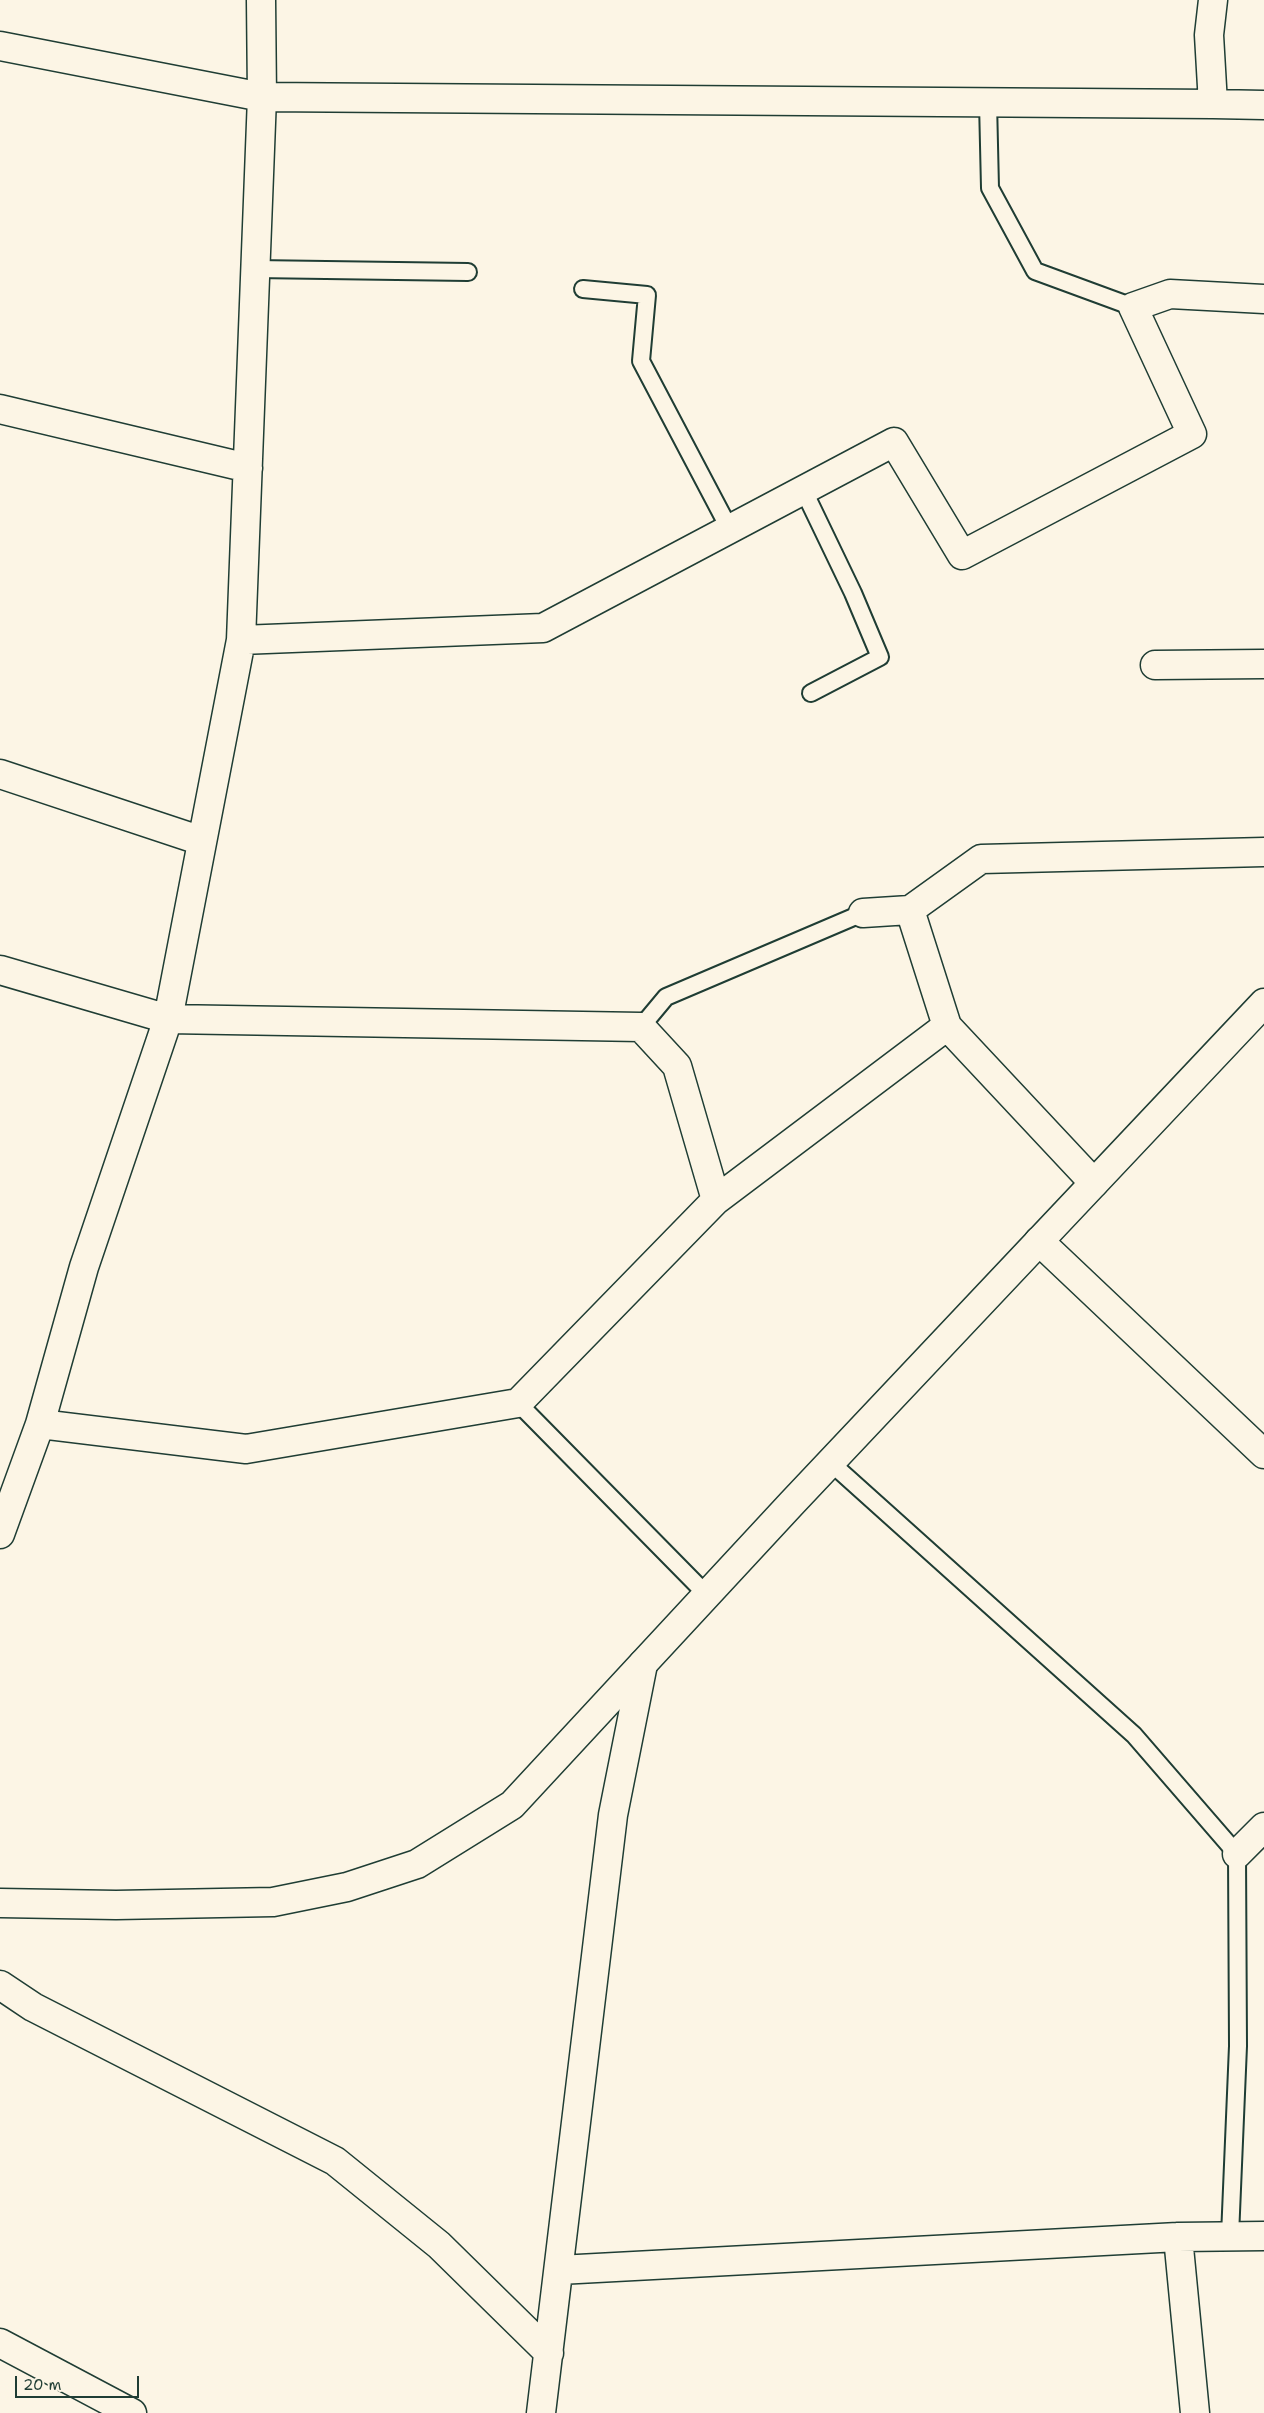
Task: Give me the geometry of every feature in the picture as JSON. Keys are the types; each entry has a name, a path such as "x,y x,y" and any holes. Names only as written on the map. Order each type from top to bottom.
{"street":[{"path":"0,1534 40,1424 84,1267 168,1019 241,640 262,97 260,0"},
{"path":"1213,0 1209,36 1213,104"},
{"path":"0,46 262,97 1264,104"},
{"path":"241,640 543,628 894,442 962,555 1192,434 1133,307 1170,294 1264,299"},
{"path":"0,409 248,468"},
{"path":"1155,665 1264,664"},
{"path":"0,774 202,841"},
{"path":"863,913 910,910 981,859 1264,852"},
{"path":"910,910 947,1026 1094,1183"},
{"path":"0,970 168,1019 641,1027 677,1066 716,1200"},
{"path":"0,1903 116,1905 273,1902 347,1887 417,1864 512,1805 830,1462 1264,1003"},
{"path":"40,1424 246,1449 518,1403 716,1200 947,1026"},
{"path":"1040,1241 1264,1454"},
{"path":"541,2413 613,1815 643,1664"},
{"path":"1237,1854 1264,1827"},
{"path":"0,1984 32,2008 335,2162 439,2245 549,2353"},
{"path":"559,2270 1178,2237 1264,2236"},
{"path":"1178,2237 1195,2413"},
{"path":"0,2343 132,2413"}],"lane":[{"path":"988,102 990,188 1035,271 1133,307"},
{"path":"255,269 468,272"},
{"path":"583,288 647,295 641,361 729,528"},
{"path":"803,489 853,593 880,657 811,693"},
{"path":"641,1027 666,997 863,913"},
{"path":"518,1403 707,1595"},
{"path":"830,1462 1134,1735 1237,1854 1238,2046 1230,2236"}]}
